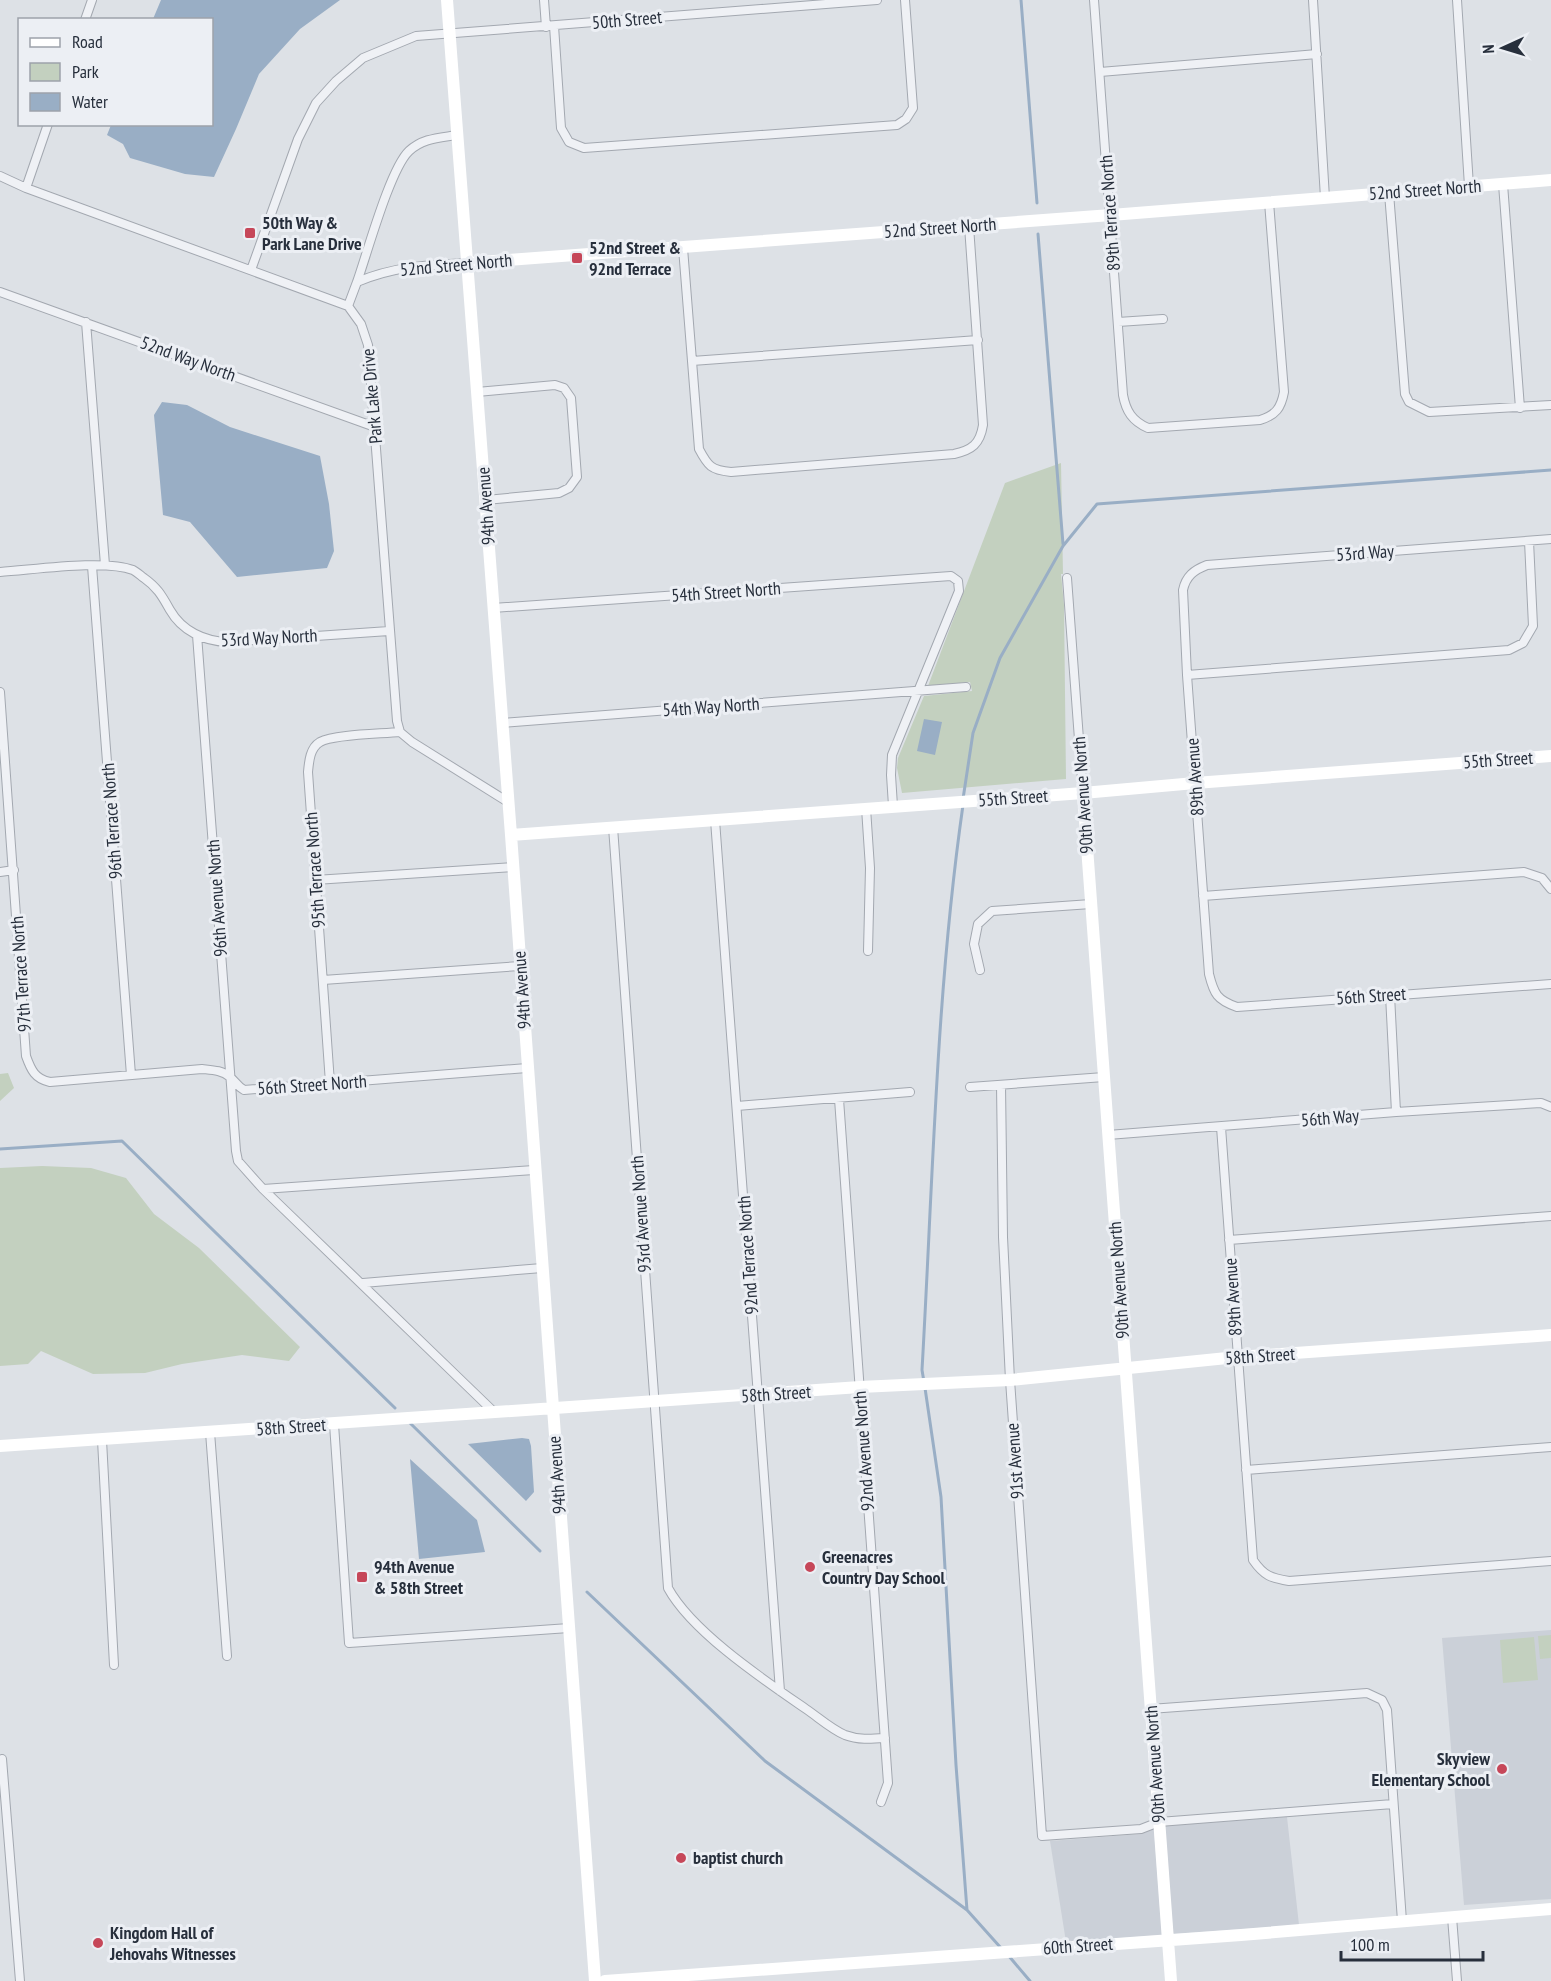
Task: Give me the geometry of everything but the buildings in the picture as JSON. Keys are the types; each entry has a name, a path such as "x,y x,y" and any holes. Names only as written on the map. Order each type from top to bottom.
{"street":[{"path":"86,18 92,0"},
{"name":"94th Avenue","path":"447,0 595,1981"},
{"path":"544,0 550,27 561,128 568,142 584,148 897,125 906,119 913,108 905,0"},
{"name":"50th Street","path":"251,270 298,139 316,103 336,81 363,58 416,36 877,0"},
{"name":"89th Terrace North","path":"1094,0 1125,408 1136,423 1148,428 1260,420 1272,416 1281,405 1284,392 1269,202"},
{"path":"1313,0 1325,198"},
{"path":"1457,0 1469,186"},
{"path":"1100,72 1317,54"},
{"path":"26,188 47,126"},
{"path":"0,176 26,188 348,306 394,174 408,152 427,139 457,135"},
{"name":"52nd Street North","path":"357,282 380,272 412,266 683,248 1551,180"},
{"path":"1503,184 1520,408"},
{"path":"1389,193 1405,394 1408,402 1429,412 1551,405"},
{"path":"683,248 699,449 706,464 718,471 731,472 954,454 971,450 981,438 984,425 969,226"},
{"name":"52nd Way North","path":"0,291 375,427"},
{"name":"Park Lake Drive","path":"348,306 361,324 368,345 397,721 400,732"},
{"path":"1118,322 1163,319"},
{"path":"86,322 105,565"},
{"path":"692,361 978,340"},
{"path":"477,392 555,385 564,388 571,398 577,477 570,488 559,493 486,500"},
{"name":"53rd Way","path":"1185,580 1195,570 1208,565 1551,539"},
{"path":"1187,675 1509,650 1523,643 1533,626 1529,541"},
{"name":"53rd Way North","path":"0,572 105,565 134,570 162,594 182,625 211,641 227,642 390,631"},
{"name":"96th Terrace North","path":"92,566 131,1075"},
{"name":"54th Street North","path":"493,609 951,576 958,581 959,591 919,692"},
{"name":"90th Avenue North","path":"1067,578 1171,1981"},
{"name":"89th Avenue","path":"1185,580 1183,590 1187,675 1209,974"},
{"name":"96th Avenue North","path":"197,635 236,1151 238,1161 263,1189"},
{"name":"54th Way North","path":"502,723 966,687"},
{"name":"97th Terrace North","path":"0,692 26,1056 34,1075"},
{"path":"893,806 892,755 919,692"},
{"path":"400,732 412,742 508,802"},
{"name":"95th Terrace North","path":"330,1083 308,772 310,755 319,743 331,738 400,732"},
{"name":"55th Street","path":"511,835 1551,756"},
{"path":"866,808 870,868 868,951"},
{"name":"92nd Terrace North","path":"715,820 780,1691"},
{"name":"93rd Avenue North","path":"613,827 668,1588 675,1600 718,1644 780,1691"},
{"path":"315,880 513,867"},
{"path":"0,872 14,870"},
{"path":"1203,896 1524,872 1542,878 1551,889"},
{"path":"980,970 974,944 978,924 992,911 1091,904"},
{"path":"323,980 520,966"},
{"name":"56th Street","path":"1209,974 1213,990 1222,1001 1237,1007 1551,984"},
{"path":"1390,995 1396,1112"},
{"name":"56th Street North","path":"34,1075 50,1082 218,1070 244,1090 527,1068"},
{"path":"970,1088 1104,1077"},
{"name":"91st Avenue","path":"1001,1085 1003,1237 1010,1380 1041,1836 1140,1829 1159,1822"},
{"path":"737,1106 910,1092"},
{"name":"92nd Avenue North","path":"839,1099 888,1783 881,1802"},
{"name":"56th Way","path":"1108,1135 1396,1112 1541,1103 1551,1107"},
{"name":"89th Avenue","path":"1221,1127 1253,1560 1262,1573 1275,1579 1289,1581 1551,1561"},
{"path":"263,1189 534,1170"},
{"path":"263,1189 363,1283 494,1412"},
{"path":"1229,1240 1551,1216"},
{"path":"363,1283 542,1268"},
{"name":"58th Street","path":"0,1446 552,1408 1010,1380 1237,1357 1551,1335"},
{"path":"334,1424 349,1643 569,1628"},
{"path":"210,1432 227,1656"},
{"path":"102,1440 114,1665"},
{"path":"1246,1470 1551,1447"},
{"path":"780,1691 841,1734 857,1739 885,1738"},
{"path":"1150,1709 1366,1693 1382,1700 1387,1710 1402,1922"},
{"path":"3,1759 20,1981"},
{"path":"1159,1822 1394,1804"},
{"name":"60th Street","path":"605,1981 1551,1910"},
{"path":"1452,1917 1457,1981"}],"shaded area":[{"name":"Skyview Elementary School","path":"1551,1630 1551,1899 1464,1905 1442,1638"},
{"path":"1287,1817 1299,1925 1173,1934 1165,1826"},
{"path":"1154,1829 1162,1935 1066,1942 1050,1841 1141,1834"}],"green space":[{"path":"1061,463 1066,779 902,793 897,768 898,758 924,696 972,691 970,682 928,686 1005,483"},
{"path":"8,1073 14,1088 0,1101 0,1074"},
{"path":"42,1166 91,1168 126,1178 154,1214 199,1248 300,1347 289,1361 242,1355 182,1364 145,1373 93,1374 41,1351 28,1364 0,1366 0,1168"},
{"path":"1551,1635 1551,1658 1540,1659 1538,1636"},
{"path":"1534,1637 1538,1680 1503,1683 1500,1640"}],"water":[{"path":"161,0 340,0 300,29 259,74 214,177 185,174 130,158 123,144 107,135 111,126 213,126 213,18 153,18"},
{"path":"162,402 187,405 230,427 320,456 329,504 334,551 327,568 237,577 190,522 163,515 154,415"},
{"path":"924,719 942,722 935,755 917,751"},
{"path":"529,1439 531,1446 534,1492 526,1501 468,1444"},
{"path":"410,1459 477,1520 485,1552 419,1559"}],"waterway":[{"path":"1021,0 1037,203"},
{"path":"1038,234 1063,544"},
{"path":"963,799 973,733 1000,658 1063,546 1097,504 1551,470"},
{"path":"924,1382 922,1370 941,1017 963,805"},
{"path":"0,1149 122,1141 395,1408"},
{"path":"925,1388 941,1497 956,1765 967,1910"},
{"path":"409,1422 540,1551"},
{"path":"587,1592 765,1761 967,1910 1001,1948"},
{"path":"1008,1955 1030,1981"}],"place":[{"name":"50th Way & Park Lane Drive","path":"250,233"},
{"name":"52nd Street & 92nd Terrace","path":"577,258"},
{"name":"Greenacres Country Day School","path":"810,1567"},
{"name":"94th Avenue & 58th Street","path":"362,1577"},
{"name":"Skyview Elementary School","path":"1502,1769"},
{"name":"baptist church","path":"681,1858"},
{"name":"Kingdom Hall of Jehovahs Witnesses","path":"98,1943"}]}
